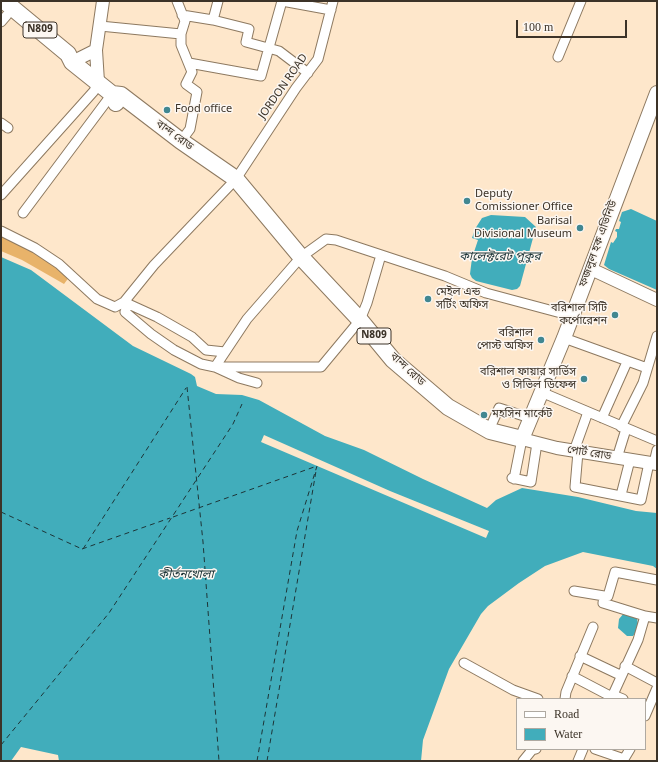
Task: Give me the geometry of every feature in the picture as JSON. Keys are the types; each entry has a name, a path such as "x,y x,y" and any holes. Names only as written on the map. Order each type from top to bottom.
{"highway":[{"name":"বান্দ রোড","path":"5,8 68,54 72,62 112,94 116,104 232,182"},
{"name":"বান্দ রোড","path":"112,94 121,95 232,182 251,199 300,256 360,320 394,360 444,404 489,430 529,441"}],"main road":[{"path":"98,82 96,50 103,1"},
{"path":"72,62 96,50"},
{"name":"ফজলুল হক এভিনিউ","path":"529,441 530,418 542,392 591,269 617,195 657,93"},
{"path":"591,269 657,300"},
{"name":"পোর্ট রোড","path":"529,441 576,451 653,463"}],"street":[{"path":"177,1 184,21 181,34 181,45 192,72 186,84 197,92 190,129 181,142"},
{"path":"213,20 218,1"},
{"path":"188,63 261,76 282,1 332,5"},
{"path":"558,57 581,1"},
{"name":"JORDON ROAD","path":"126,302 154,266 232,182 318,59 332,5"},
{"path":"182,15 213,20 249,29 246,42 279,51 308,73"},
{"path":"100,26 181,34"},
{"path":"1,195 94,91 98,82"},
{"path":"23,213 70,153 112,94"},
{"path":"1,231 35,248 59,264 97,299 115,307 126,302"},
{"path":"215,367 247,319 300,256 326,239 336,240 445,276 486,293 572,316"},
{"path":"215,367 321,367 360,320 368,303 381,255"},
{"path":"126,302 192,337 206,350 225,352"},
{"path":"126,302 125,312 151,334 174,350 197,362 215,367 257,384"},
{"path":"617,458 623,428 643,383 657,336"},
{"path":"564,338 647,368"},
{"path":"602,418 627,362"},
{"path":"542,392 623,428 657,441"},
{"path":"489,430 499,408 530,418"},
{"path":"588,412 576,451 575,487 640,500 657,450"},
{"path":"529,441 530,482 513,478 529,441"},
{"path":"621,495 630,460"},
{"path":"574,591 608,596 615,572 657,580"},
{"path":"604,596 603,603 645,616 657,618"},
{"path":"572,676 612,697 621,679 619,678 620,675 638,640 645,616"},
{"path":"565,698 572,676 593,627"},
{"path":"580,656 620,675"},
{"path":"464,663 513,690 535,698"},
{"path":"625,666 657,683"},
{"path":"646,711 657,688"},
{"path":"523,761 532,750"},
{"path":"578,761 583,750"},
{"path":"598,750 624,759 629,750"}],"shaded area":[{"path":"1,234 36,253 70,276 64,284 22,260 1,251"}],"water":[{"path":"631,209 657,221 657,290 609,269 604,265 611,242 613,243 617,237 617,232 615,231 616,229 619,229 621,222 619,221 622,212"},
{"name":"কালেক্টরেট পুকুর","path":"491,215 525,217 536,227 520,286 517,289 512,290 476,281 470,274 472,258 478,240 472,238 475,229 482,218"},
{"name":"কীর্তনখোলা","path":"1,257 31,270 133,346 191,374 195,377 197,386 216,394 242,395 259,400 325,436 364,450 487,508 496,500 522,488 578,497 636,511 657,513 657,569 653,566 583,552 545,566 488,606 481,614 449,669 423,740 421,761 59,761 58,755 21,747 11,761 1,761"},
{"path":"624,613 634,616 637,619 639,627 633,636 627,636 618,628 619,619"}],"pier":[{"path":"264,435 390,491 489,531 486,538 261,442"}],"ferry route":[{"path":"187,387 203,542 219,761"},
{"path":"83,549 186,388"},
{"path":"1,745 109,613 233,424 242,404"},
{"path":"173,517 317,466"},
{"path":"257,761 297,531 317,466"},
{"path":"267,761 316,471"},
{"path":"1,512 82,549"},
{"path":"82,549 170,518"}],"place":[{"name":"Food office","path":"167,110"},
{"name":"Deputy Comissioner Office","path":"467,201"},
{"name":"Barisal Divisional Museum","path":"580,228"},
{"name":"মেইল এন্ড সর্টিং অফিস","path":"428,299"},
{"name":"বরিশাল সিটি কর্পোরেশন","path":"615,315"},
{"name":"বরিশাল পোস্ট অফিস","path":"541,340"},
{"name":"বরিশাল ফায়ার সার্ভিস ও সিভিল ডিফেন্স","path":"584,379"},
{"name":"মহসিন মার্কেট","path":"484,415"}]}
